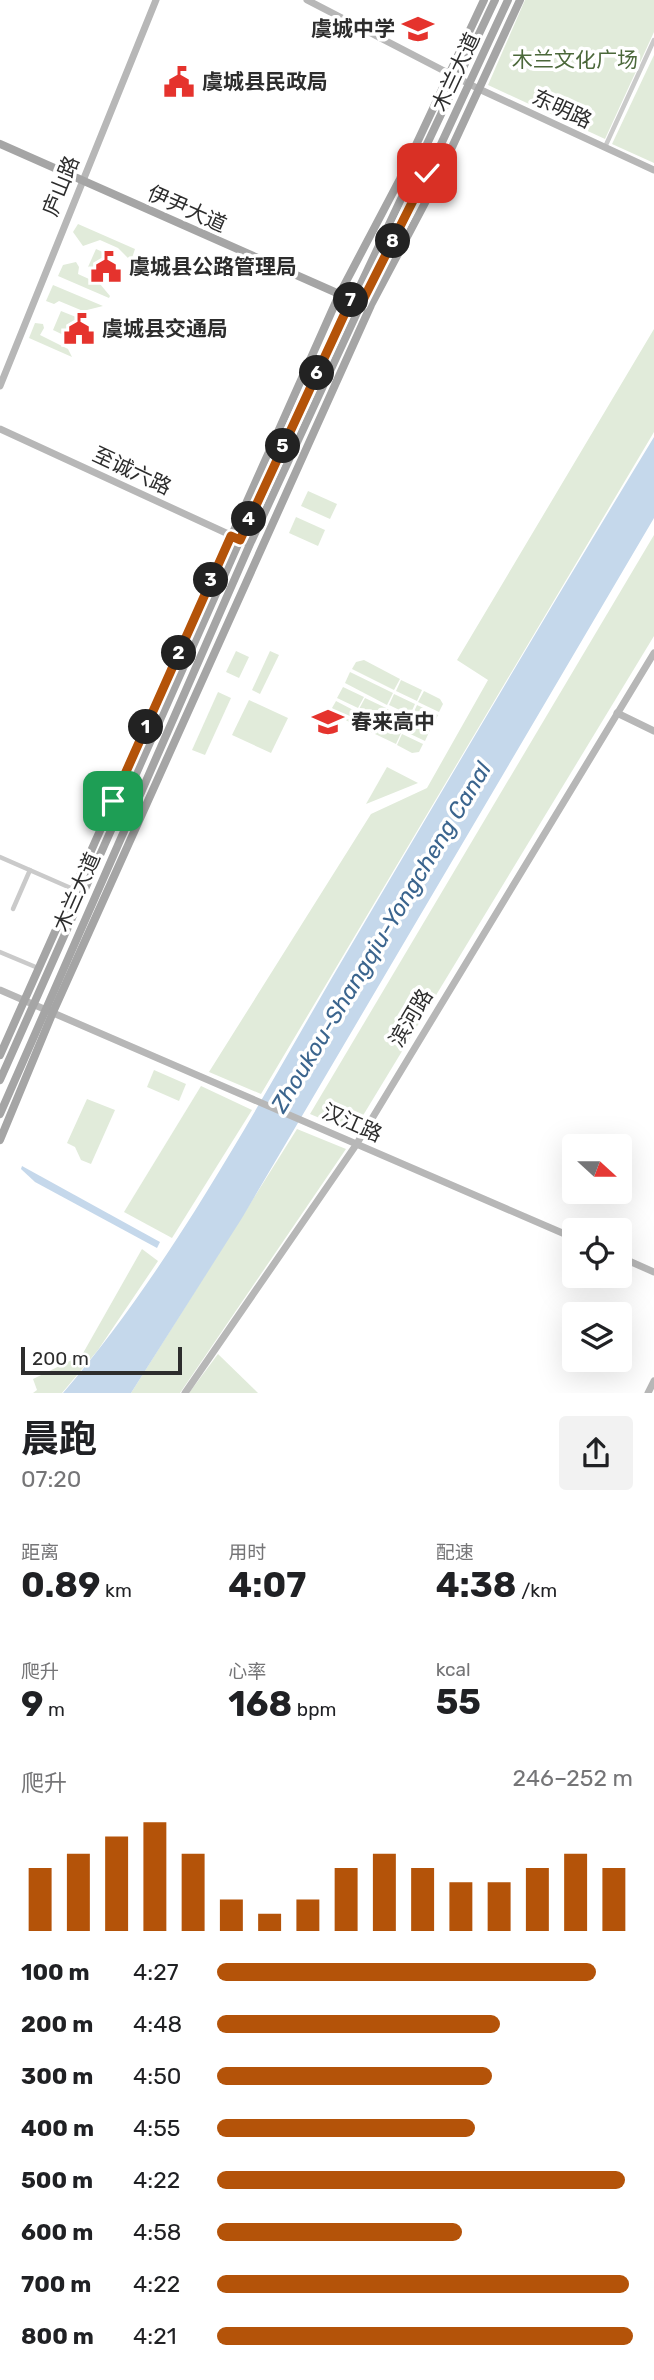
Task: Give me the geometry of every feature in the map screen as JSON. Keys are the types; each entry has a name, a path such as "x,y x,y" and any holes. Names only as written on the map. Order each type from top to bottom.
{"main road":[{"path":"0,1055 235,538 339,295 454,76 484,0"},
{"name":"木兰大道","path":"0,1080 235,538 351,300 454,76 495,0"},
{"name":"木兰大道","path":"0,1114 48,1010 250,544 361,304 470,84 508,0"},
{"path":"0,1140 48,1010 371,305 479,89 520,0"},
{"name":"伊尹大道","path":"0,144 361,304"}],"street":[{"name":"庐山路","path":"0,386 156,0"},
{"name":"东明路","path":"307,0 479,89 654,170"},
{"path":"604,148 654,40"},
{"name":"至诚六路","path":"0,429 250,544"},
{"name":"滨河路","path":"185,1393 356,1144 654,653"},
{"path":"617,713 654,731"},
{"path":"0,857 74,889"},
{"path":"13,909 30,870"},
{"path":"0,952 38,968"},
{"name":"汉江路","path":"0,990 562,1233"},
{"path":"632,1262 654,1272"},
{"path":"648,1393 654,1381"}],"green space":[{"name":"木兰文化广场","path":"525,0 654,0 654,32 605,139 488,85"},
{"path":"654,55 654,163 612,144"},
{"path":"78,224 135,249 131,261 118,248 100,240 83,246 73,232"},
{"path":"96,249 114,257 106,275 88,267"},
{"path":"76,262 79,267 78,274 100,284 109,298 58,276 63,265"},
{"path":"53,285 103,306 83,311 59,301 54,304 46,301"},
{"path":"61,311 81,319 72,339 53,330"},
{"path":"35,323 43,324 40,335 68,349 72,357 29,338"},
{"path":"654,329 654,432 261,1094 209,1072 371,814 427,788 488,680 457,660"},
{"path":"308,491 337,504 330,519 301,506"},
{"path":"296,517 325,530 318,546 289,533"},
{"path":"654,535 654,636 353,1132 310,1114"},
{"path":"236,651 249,657 239,678 226,672"},
{"path":"270,651 279,655 260,694 252,690"},
{"path":"364,660 400,679 394,690 352,669 356,662"},
{"path":"350,672 393,693 387,705 345,683"},
{"path":"401,680 422,690 417,701 396,691"},
{"path":"343,687 364,697 358,708 337,698"},
{"path":"424,691 440,699 443,704 439,712 418,702"},
{"path":"218,692 231,698 205,755 192,750"},
{"path":"394,694 415,704 410,715 389,705"},
{"path":"365,698 386,708 380,719 359,709"},
{"path":"249,700 288,718 271,753 232,735"},
{"path":"336,701 357,712 351,723 337,715 332,708"},
{"path":"417,705 438,715 433,726 412,716"},
{"path":"387,709 408,719 402,730 381,720"},
{"path":"358,712 379,722 373,733 352,723"},
{"path":"409,719 430,730 425,741 404,731"},
{"path":"380,723 401,733 396,744 375,734"},
{"path":"402,734 423,744 419,752 412,753 397,745"},
{"path":"387,767 418,783 366,804"},
{"path":"154,1070 186,1084 179,1101 147,1087"},
{"path":"201,1086 252,1110 172,1238 124,1212"},
{"path":"87,1099 115,1110 91,1164 81,1160 75,1147 67,1143"},
{"path":"297,1129 346,1149 180,1393 131,1393"},
{"path":"142,1249 158,1261 98,1350 62,1393 33,1393 37,1390 33,1379 82,1355"},
{"path":"218,1354 258,1393 189,1393"}],"water":[{"name":"Zhoukou-Shangqiu-Yongcheng Canal","path":"654,437 654,518 242,1218 131,1393 63,1393 102,1346 138,1296 207,1191"},
{"path":"22,1166 160,1242 157,1248 35,1182 21,1169"}],"place":[{"name":"虞城中学","path":"418,29"},
{"name":"虞城县民政局","path":"179,82"},
{"name":"虞城县公路管理局","path":"106,267"},
{"name":"虞城县交通局","path":"79,329"},
{"name":"春来高中","path":"328,722"}],"route":[{"path":"113,801 231,536 240,540 351,300 361,304 427,173"}]}
